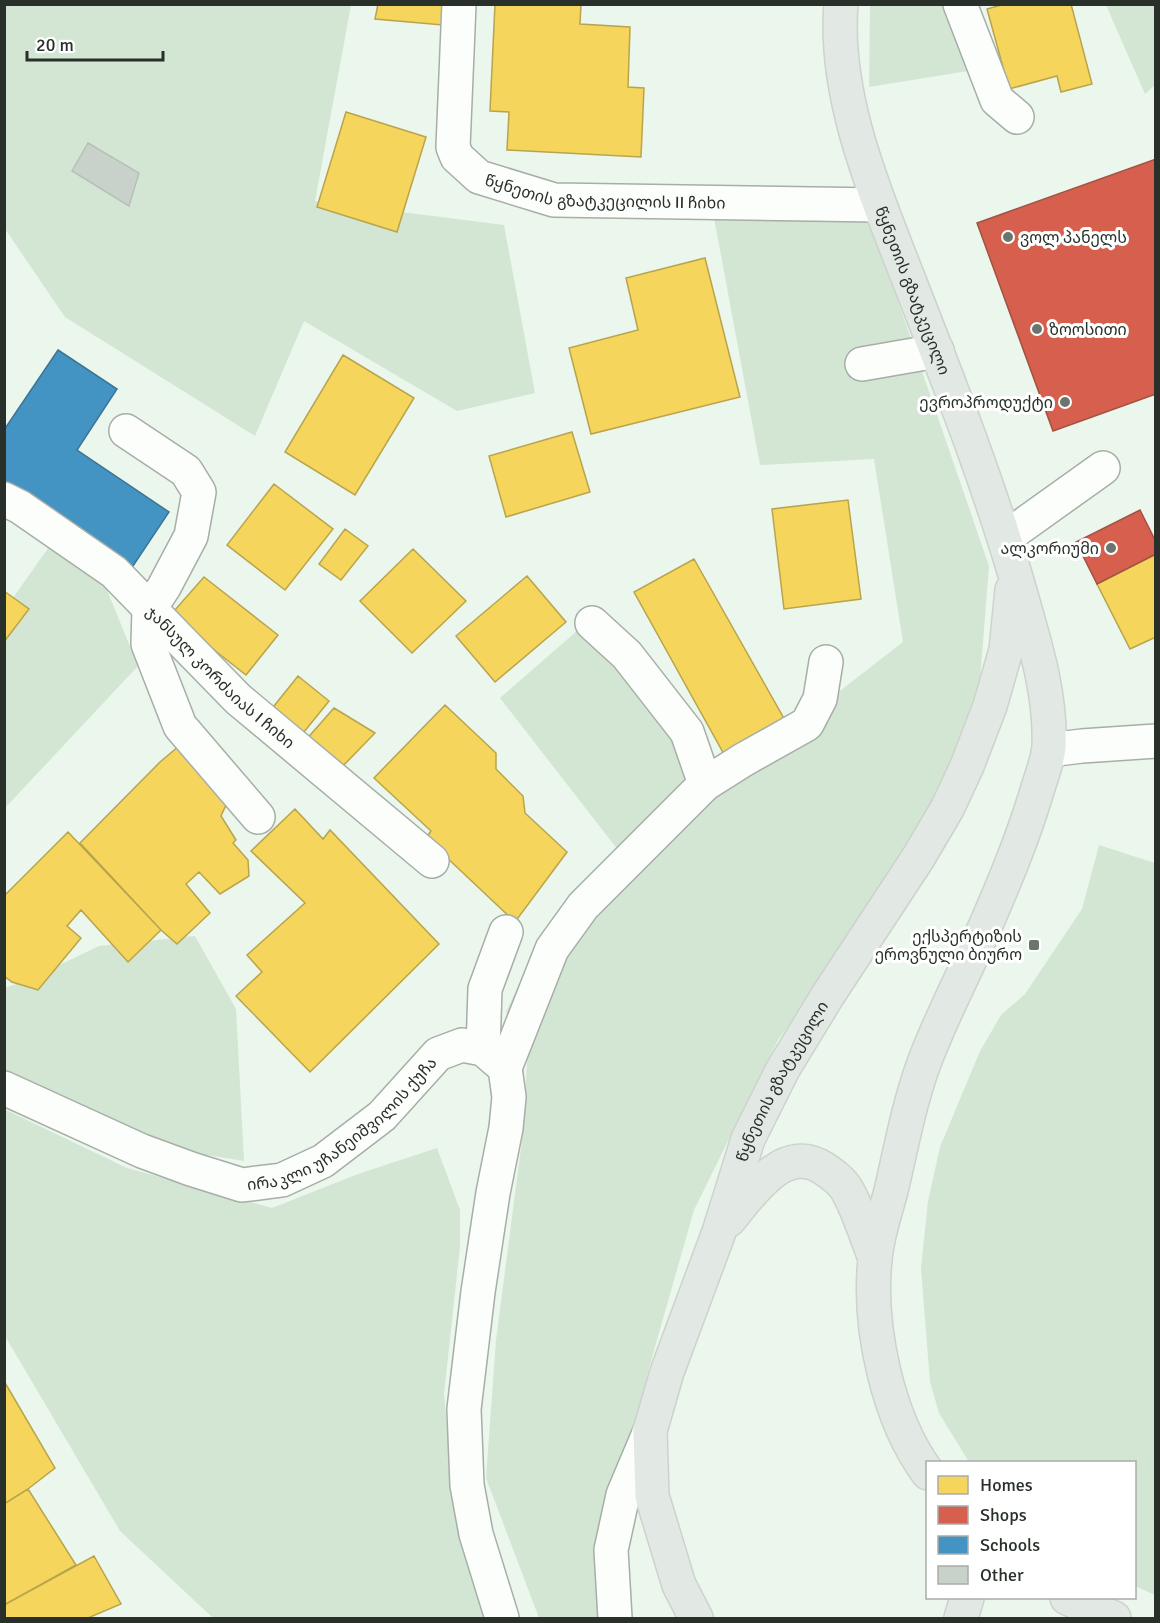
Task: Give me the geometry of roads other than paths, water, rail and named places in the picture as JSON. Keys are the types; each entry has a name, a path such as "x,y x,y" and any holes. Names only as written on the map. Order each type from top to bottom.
{"main road":[{"name":"წყნეთის გზატკეცილი","path":"841,4 842,51 852,122 879,205 937,351 1005,538 1046,693 1049,750 1029,820 1005,882 924,1064 908,1119 875,1258 874,1297 878,1349 889,1392 904,1434 926,1471"},
{"name":"წყნეთის გზატკეცილი","path":"696,1618 679,1586 652,1496 650,1431 667,1372 719,1232 748,1139 783,1069 828,995 918,858 948,807 967,766 990,706 1006,650 1014,570"},
{"path":"719,1232 755,1188 776,1169 795,1161 817,1164 834,1174 847,1189 875,1258"},
{"path":"679,1586 714,1618"},
{"path":"961,1618 967,1599"},
{"path":"1069,1599 1114,1618"}],"street":[{"name":"წყნეთის გზატკეცილის II ჩიხი","path":"459,4 453,147 457,157 479,177 554,200 879,205"},
{"path":"960,4 997,100 1017,117"},
{"path":"862,364 937,351"},
{"path":"126,431 186,471 199,492 191,536 149,609 148,644 180,726 258,817"},
{"path":"1005,538 1103,468"},
{"name":"ჯანსულ კორძაიას I ჩიხი","path":"4,499 20,507 114,572 238,699 432,861"},
{"path":"592,623 627,655 687,732 705,784"},
{"path":"494,1059 552,949 583,906 705,784 807,724 820,699 826,662"},
{"path":"1049,750 1155,741"},
{"path":"502,1618 476,1534 467,1485 464,1409 478,1292 493,1193 506,1128 509,1097 494,1059 484,989 506,932"},
{"name":"ირაკლი უჩანეიშვილის ქუჩა","path":"4,1088 142,1151 242,1185 282,1180 323,1161 382,1116 438,1054 462,1046 494,1059"},
{"path":"615,1618 611,1550 623,1495 650,1431"}],"place":[{"name":"ვოლ პანელს","path":"1008,237"},
{"name":"ზოოსითი","path":"1037,329"},
{"name":"ევროპროდუქტი","path":"1065,402"},
{"name":"ალკორიუმი","path":"1111,548"},
{"name":"ექსპერტიზის ეროვნული ბიურო","path":"1034,945"}]}
